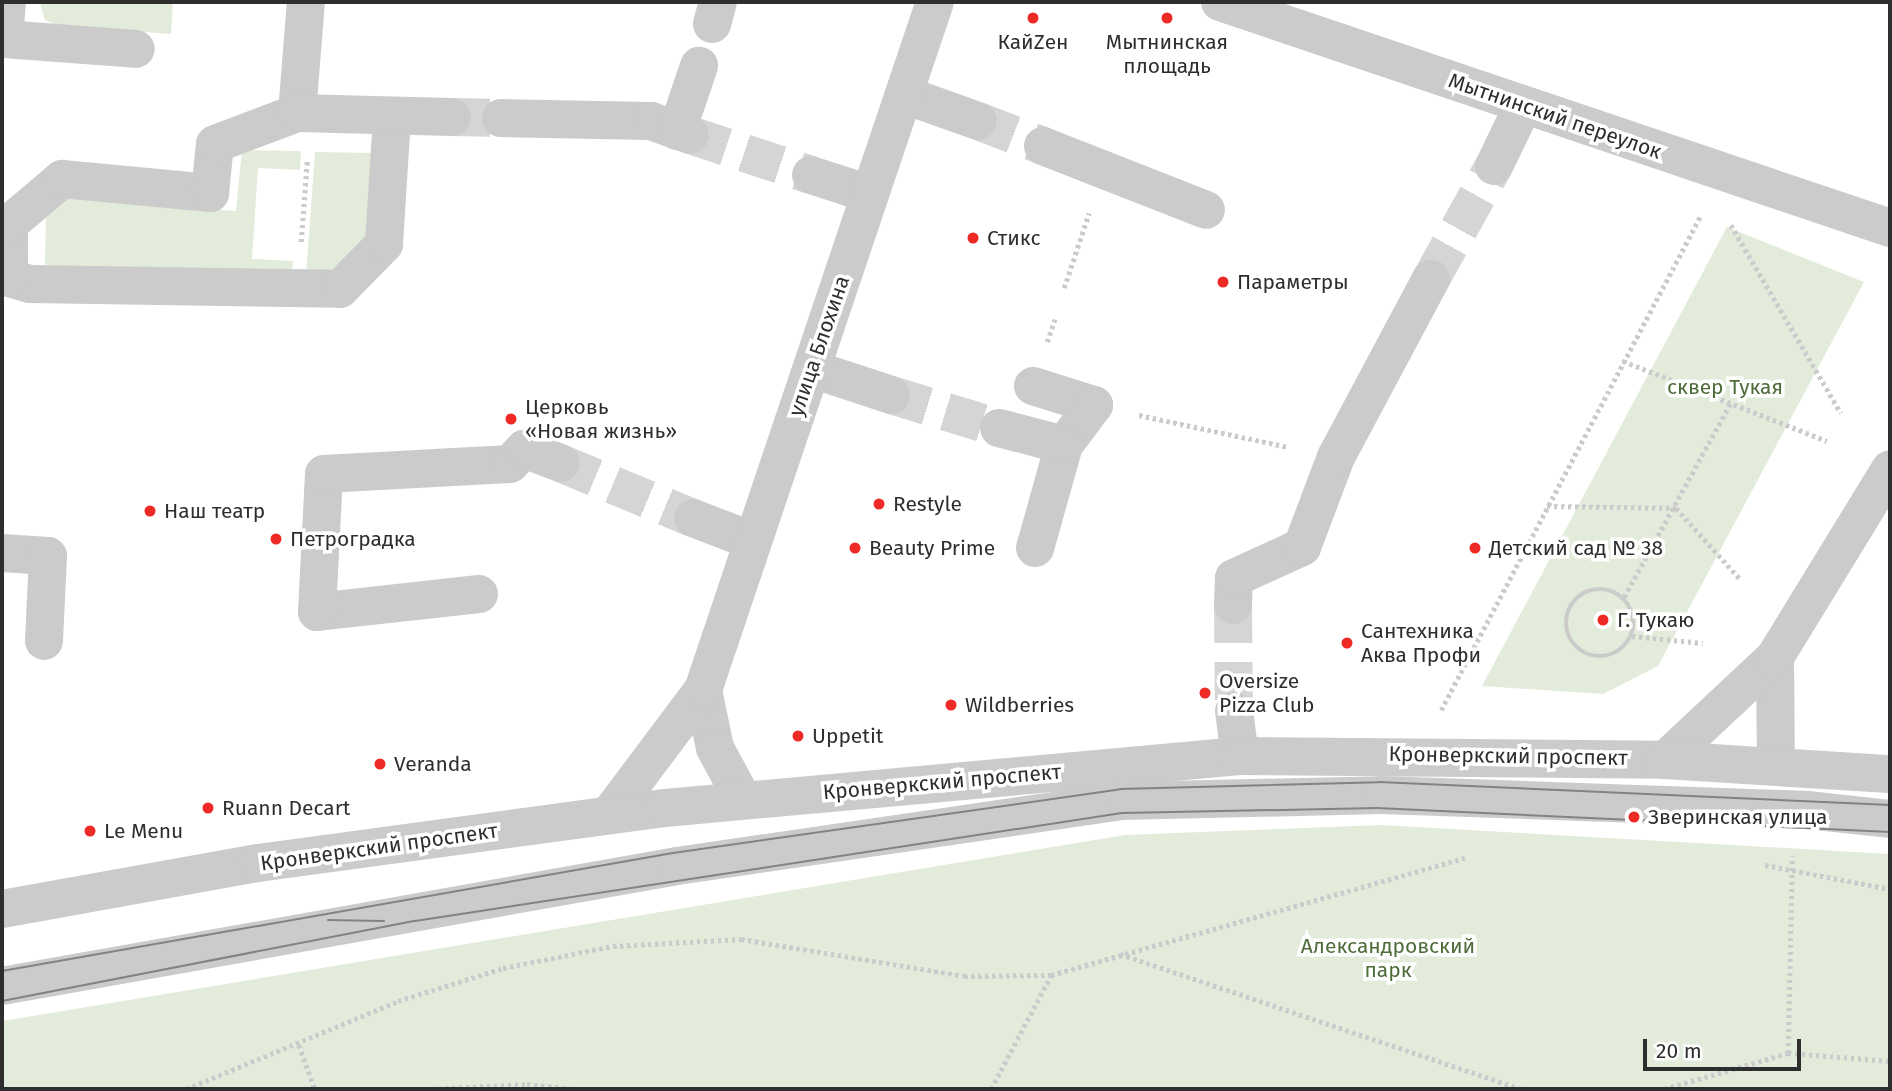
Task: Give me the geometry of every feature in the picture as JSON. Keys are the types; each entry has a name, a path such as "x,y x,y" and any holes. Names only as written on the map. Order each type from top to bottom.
{"street":[{"path":"7,2 4,39 136,49"},
{"path":"297,113 306,2"},
{"name":"улица Блохина","path":"609,815 703,690 935,2"},
{"name":"Мытнинский переулок","path":"1220,2 1890,229"},
{"path":"501,118 651,121 683,133 699,66"},
{"path":"905,95 978,121"},
{"path":"1494,166 1523,106"},
{"path":"391,116 384,244 340,289 30,284 6,277 9,224 62,179 210,193 215,144 297,113 452,117"},
{"path":"1043,146 1206,210"},
{"path":"811,175 870,194"},
{"path":"1233,605 1234,578 1302,547 1336,457 1432,279"},
{"path":"812,369 891,395"},
{"path":"1033,386 1094,405 1064,445 1035,548"},
{"path":"999,428 1064,445"},
{"path":"479,594 317,611 324,474 510,464 524,449 560,463"},
{"path":"1665,760 1775,657 1890,469"},
{"path":"693,518 753,541"},
{"path":"2,553 48,556 44,641"},
{"path":"1775,657 1776,765"},
{"path":"703,690 715,748 743,800"},
{"path":"1234,711 1240,756"},
{"name":"Кронверкский проспект","path":"2,909 258,863 609,815 743,800 1240,756 1665,760 1890,774"},
{"path":"2,986 677,866 1122,800 1381,795 1807,810 1890,819"}],"path":[{"path":"297,113 309,139 297,289"},
{"path":"1064,288 1103,169"},
{"path":"1441,710 1704,210"},
{"path":"1727,218 1841,414"},
{"path":"1623,361 1827,442"},
{"path":"1624,597 1676,508 1731,402"},
{"path":"1094,405 1336,457"},
{"path":"1547,506 1676,508 1741,580"},
{"path":"1602,587 1624,597 1634,615 1632,636 1615,654 1588,656 1572,643 1566,624 1575,598 1602,587"},
{"path":"1632,636 1703,643"},
{"path":"1788,1053 1792,855"},
{"path":"186,1089 477,976 613,946 741,939 964,976 1051,975 1465,858"},
{"path":"1765,865 1791,865 1829,879 1890,889"},
{"path":"1120,954 1521,1089"},
{"path":"991,1089 1051,975"},
{"path":"299,1045 315,1089"},
{"path":"1664,1089 1788,1053 1890,1061"},
{"path":"431,1089 573,1089"}],"green space":[{"path":"173,2 171,34 59,26 45,20 40,4"},
{"path":"242,150 301,151 300,170 258,168 252,259 293,261 292,275 62,272 45,264 46,212 61,198 236,211"},
{"path":"315,152 372,153 368,239 334,275 306,275"},
{"name":"сквер Тукая","path":"1727,227 1864,282 1658,666 1603,694 1482,686"},
{"name":"Александровский парк","path":"1381,825 1890,854 1890,1089 2,1089 2,1021 1125,835"}],"tunnel":[{"path":"452,117 501,118"},
{"path":"978,121 1043,146"},
{"path":"690,135 811,175"},
{"path":"1431,279 1494,166"},
{"path":"891,395 999,428"},
{"path":"560,463 693,518"},
{"path":"1233,605 1234,711"}],"tram line":[{"path":"2,971 673,853 1120,789 1379,782 1890,805"},
{"path":"2,1001 415,921 1122,813 1377,808 1890,832"},
{"path":"328,920 384,921"}],"place":[{"name":"КайZен","path":"1033,18"},
{"name":"Мытнинская площадь","path":"1167,18"},
{"name":"Стикс","path":"973,238"},
{"name":"Параметры","path":"1223,282"},
{"name":"Церковь «Новая жизнь»","path":"511,419"},
{"name":"Restyle","path":"879,504"},
{"name":"Наш театр","path":"150,511"},
{"name":"Петроградка","path":"276,539"},
{"name":"Beauty Prime","path":"855,548"},
{"name":"Детский сад № 38","path":"1475,548"},
{"name":"Г. Тукаю","path":"1603,620"},
{"name":"Сантехника Аква Профи","path":"1347,643"},
{"name":"Oversize Pizza Club","path":"1205,693"},
{"name":"Wildberries","path":"951,705"},
{"name":"Uppetit","path":"798,736"},
{"name":"Veranda","path":"380,764"},
{"name":"Ruann Decart","path":"208,808"},
{"name":"Зверинская улица","path":"1634,817"},
{"name":"Le Menu","path":"90,831"}]}
